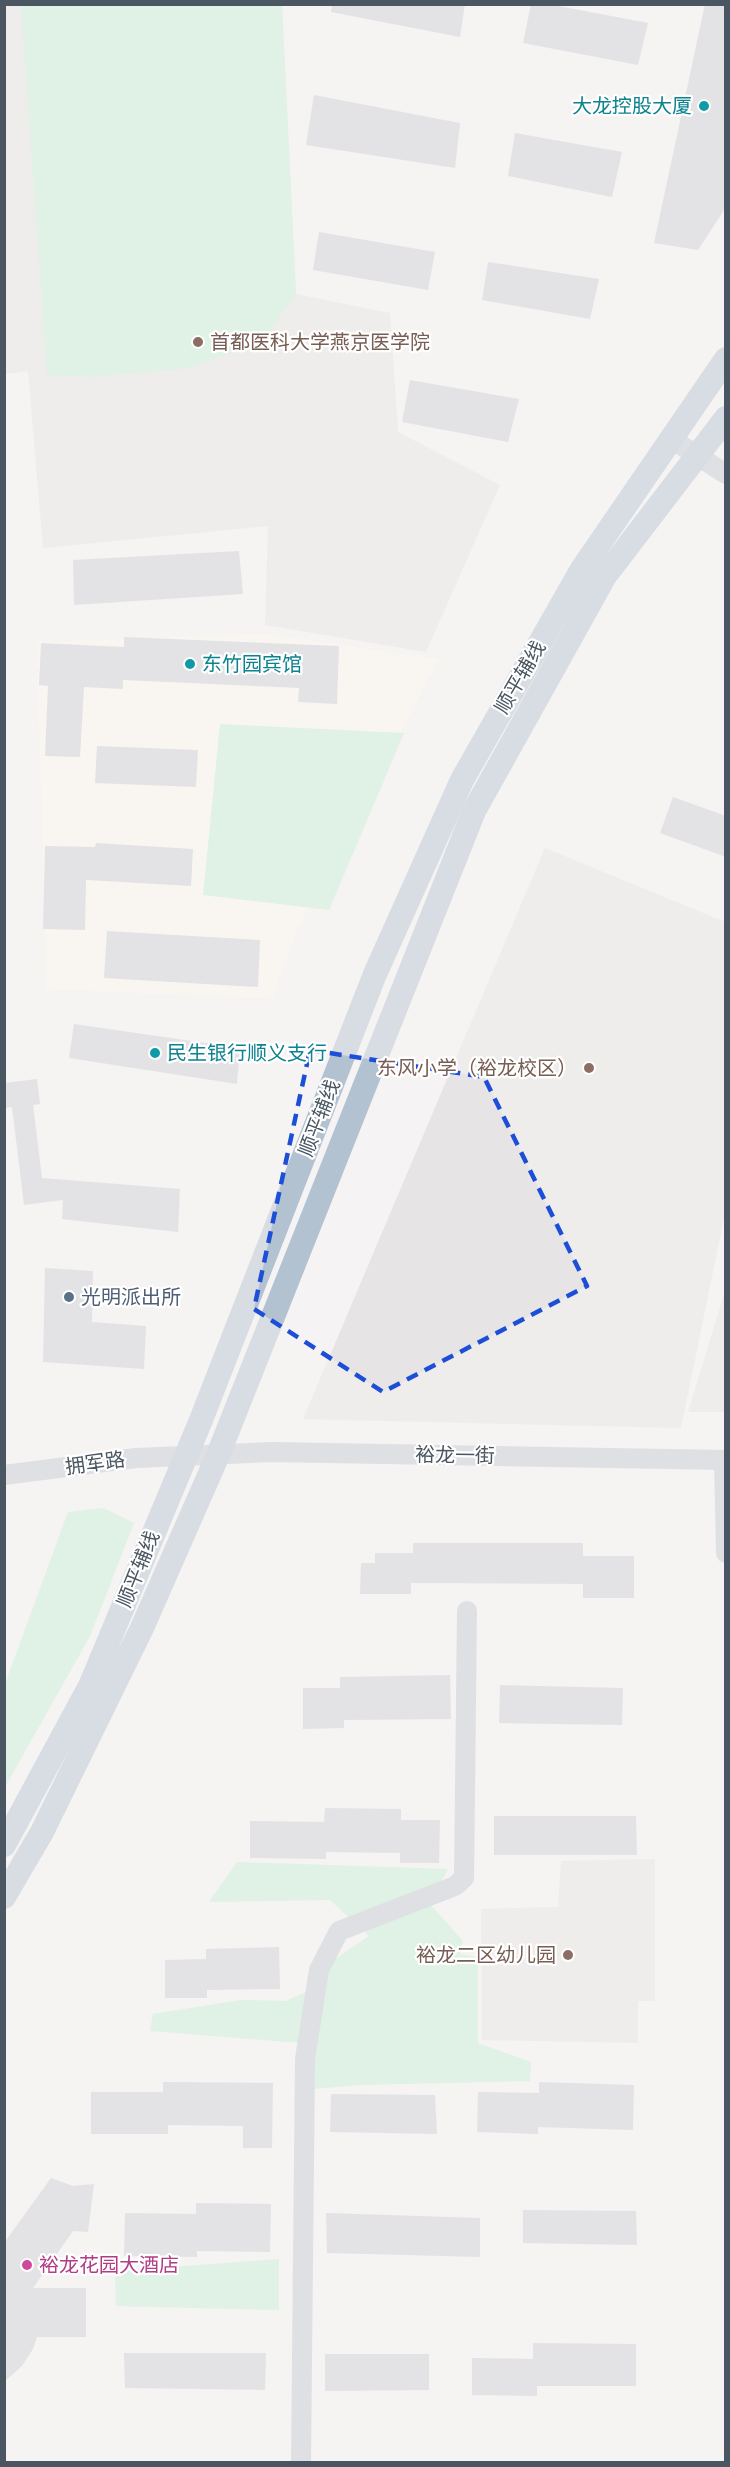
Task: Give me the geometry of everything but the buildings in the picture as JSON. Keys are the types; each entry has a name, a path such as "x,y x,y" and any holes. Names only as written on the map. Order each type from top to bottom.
{"main road":[{"name":"顺平辅线","path":"4,1845 90,1686 185,1456 375,974 462,780 582,569 726,359"},
{"name":"顺平辅线","path":"4,1897 42,1832 142,1628 218,1455 474,811 604,576 726,418"}],"street":[{"path":"670,438 726,474"},
{"name":"裕龙一街","path":"185,1456 272,1452 725,1460"},
{"name":"拥军路","path":"4,1475 136,1458 185,1456"},
{"path":"725,1460 726,1552"},
{"path":"301,2463 305,2059 319,1970 339,1931 455,1886 464,1878 467,1611"}],"highlighted area":[{"path":"310,1050 484,1077 587,1286 383,1392 254,1309"}],"shaded area":[{"name":"首都医科大学燕京医学院","path":"4,5 282,5 296,294 390,313 398,432 500,485 426,652 265,625 268,526 43,548 28,371 5,374"},
{"name":"东竹园宾馆","path":"265,634 439,659 297,930 272,999 46,989 37,642"},
{"name":"东风小学（裕龙校区）","path":"545,848 725,922 725,1213 681,1428 303,1419"},
{"path":"725,1291 725,1412 688,1412"},
{"name":"裕龙二区幼儿园","path":"655,1859 655,2001 638,2001 638,2043 482,2040 481,1909 558,1907 561,1861"}],"green space":[{"path":"21,5 282,5 296,294 261,342 189,368 93,377 47,375"},
{"path":"220,724 404,733 329,910 203,895"},
{"path":"103,1508 134,1523 90,1636 5,1787 5,1684 68,1512"},
{"path":"237,1862 448,1869 430,1904 463,1941 460,1954 478,1957 478,2043 531,2062 530,2081 360,2085 313,2089 314,2044 150,2031 153,2014 240,2000 286,2001 321,1985 332,1961 369,1936 330,1900 209,1902"},
{"path":"279,2259 279,2310 116,2306 115,2271"}],"place":[{"name":"大龙控股大厦","path":"704,106"},
{"name":"首都医科大学燕京医学院","path":"198,342"},
{"name":"东竹园宾馆","path":"190,664"},
{"name":"民生银行顺义支行","path":"155,1053"},
{"name":"东风小学（裕龙校区）","path":"589,1068"},
{"name":"光明派出所","path":"69,1297"},
{"name":"裕龙二区幼儿园","path":"568,1955"},
{"name":"裕龙花园大酒店","path":"27,2265"}]}
